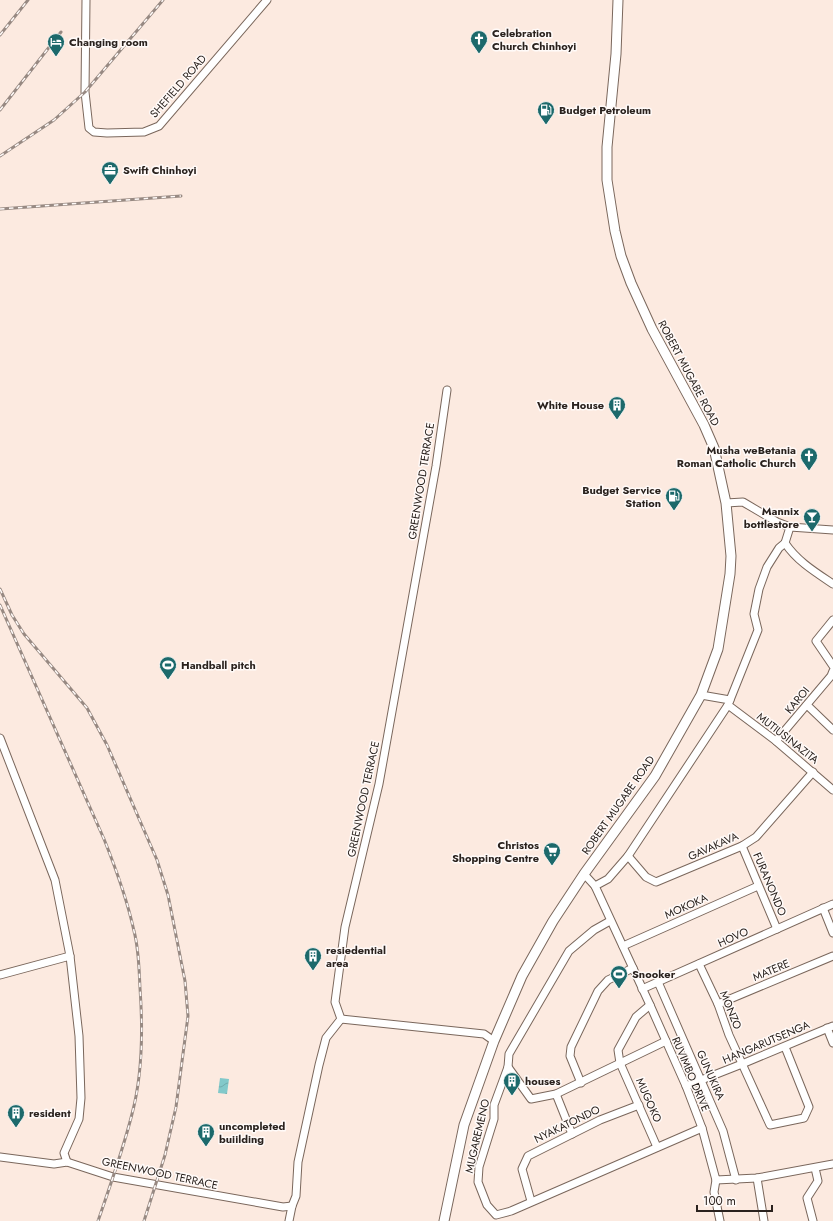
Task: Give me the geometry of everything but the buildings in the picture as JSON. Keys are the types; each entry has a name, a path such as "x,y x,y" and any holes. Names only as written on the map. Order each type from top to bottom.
{"main road":[{"name":"ROBERT MUGABE ROAD","path":"444,1221 464,1125 494,1041 522,976 553,921 584,874 656,776 701,695 718,649 730,574 731,556 726,502 714,448 704,425 649,323 621,256 615,231 607,180 607,153 616,54 618,0"}],"street":[{"name":"SHEFIELD ROAD","path":"86,0 85,92 89,128 94,132 107,133 144,132 159,126 267,0"},
{"name":"GREENWOOD TERRACE","path":"341,1019 335,1002 345,927 379,784 436,466 447,390"},
{"path":"726,502 743,502 777,522 790,527 833,530"},
{"path":"595,886 608,879 628,856 729,703 758,630 754,614 759,589 767,567 779,548 785,543 790,527"},
{"path":"785,543 802,563 833,584"},
{"path":"833,620 816,641 833,666"},
{"name":"KAROI","path":"776,741 808,705 831,676 833,671"},
{"path":"701,695 729,703"},
{"name":"MUTIUSINAZITA","path":"729,703 833,790"},
{"path":"808,705 833,730"},
{"path":"0,738 55,880 70,956 79,1036 81,1098 79,1119 64,1153 67,1162"},
{"name":"GAVAKAVA","path":"628,856 646,877 656,882 742,846 756,837 813,772"},
{"name":"FURANONDO","path":"742,846 777,929"},
{"name":"RUVIMBO DRIVE","path":"584,874 595,886 686,1086 702,1128 716,1180 714,1192 720,1221"},
{"name":"MOKOKA","path":"622,946 758,886"},
{"name":"HOVO","path":"642,989 833,904"},
{"path":"824,908 833,933"},
{"name":"MUGAREMENO","path":"610,921 594,930 569,951 509,1054 508,1067 494,1105 494,1119 478,1167 478,1182 487,1205 496,1215 511,1211 531,1201 702,1128"},
{"path":"0,975 70,956"},
{"name":"MATERE","path":"718,1004 833,956"},
{"name":"MONZO","path":"699,964 718,1004 729,1035 770,1126 804,1118 809,1107 784,1047"},
{"path":"580,1083 570,1056 571,1047 598,991 608,980 633,968"},
{"name":"GUNUKIRA","path":"658,982 723,1131 736,1180"},
{"path":"620,1063 618,1050 636,1017 650,1005"},
{"path":"289,1221 296,1196 298,1162 319,1065 326,1038 341,1019 484,1034 494,1041"},
{"path":"830,1027 833,1043"},
{"name":"HANGARUTSENGA","path":"686,1086 830,1027"},
{"path":"508,1067 531,1099 556,1094 666,1041"},
{"name":"MUGOKO","path":"620,1063 657,1147"},
{"path":"556,1094 572,1134"},
{"name":"NYAKATONDO","path":"531,1201 522,1169 528,1156 600,1120 639,1104"},
{"name":"GREENWOOD TERRACE","path":"0,1157 54,1164 67,1162 113,1177 283,1208 292,1206"},
{"path":"716,1180 757,1178 833,1164"},
{"path":"813,1221 807,1198 818,1181 815,1168"},
{"path":"757,1178 764,1221"}],"water":[{"path":"220,1078 229,1079 227,1094 218,1093"}],"railway":[{"path":"0,35 28,0"},
{"path":"0,156 54,120 85,92 163,0"},
{"path":"0,110 61,32"},
{"path":"0,209 181,196"},
{"path":"0,589 12,615 24,634 87,708 107,745 157,860 168,895 185,981 188,1016 176,1107 165,1155 144,1221"},
{"path":"0,605 104,839 125,896 137,945 142,1020 140,1067 136,1099 125,1141 98,1221"}],"place":[{"name":"Celebration Church Chinhoyi","path":"479,54"},
{"name":"Changing room","path":"56,57"},
{"name":"Budget Petroleum","path":"546,125"},
{"name":"Swift Chinhoyi","path":"110,185"},
{"name":"White House","path":"617,420"},
{"name":"Musha weBetania Roman Catholic Church","path":"809,471"},
{"name":"Budget Service Station","path":"674,511"},
{"name":"Mannix bottlestore","path":"812,532"},
{"name":"Handball pitch","path":"168,680"},
{"name":"Christos Shopping Centre","path":"552,866"},
{"name":"resiedential area","path":"313,971"},
{"name":"Snooker","path":"619,989"},
{"name":"houses","path":"512,1096"},
{"name":"resident","path":"16,1128"},
{"name":"uncompleted buiilding","path":"206,1147"}]}
